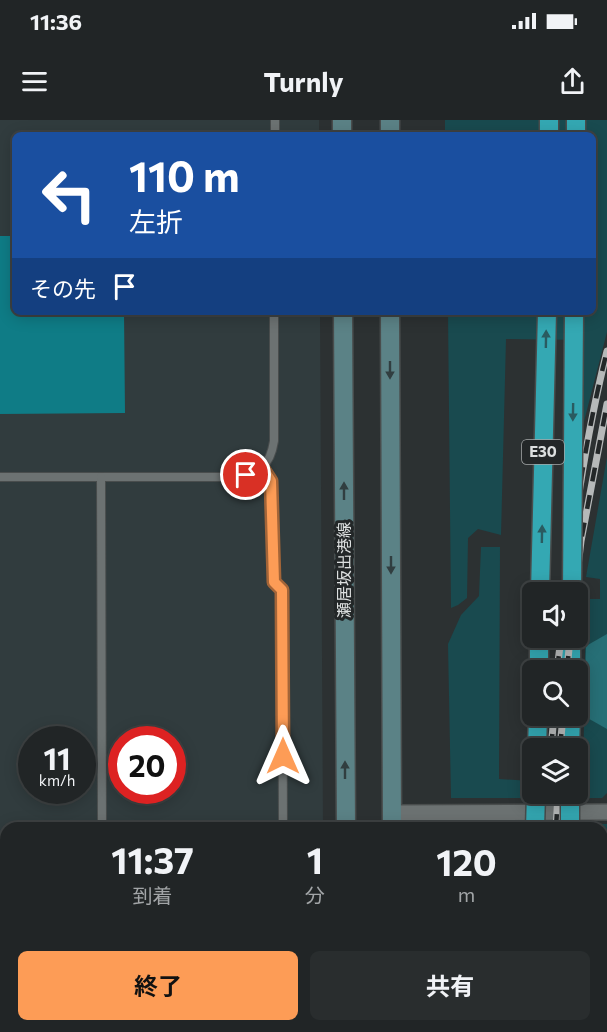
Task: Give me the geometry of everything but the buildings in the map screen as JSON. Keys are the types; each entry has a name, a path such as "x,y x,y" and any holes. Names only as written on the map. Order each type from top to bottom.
{"highway":[{"name":"E30","path":"540,582 547,315"},
{"name":"E30","path":"572,582 574,315"},
{"path":"535,822 536,804"},
{"path":"570,804 570,822"}],"main road":[{"name":"瀬居坂出港線","path":"343,315 345,822"},
{"path":"390,315 392,821"}],"street":[{"path":"392,821 607,812"}],"lane":[{"path":"0,477 234,477 246,475 262,467 271,457 274,441 274,315"},
{"path":"262,467 271,481 274,582 282,590 283,822"},
{"path":"101,477 102,822"}],"shaded area":[{"path":"0,120 319,120 319,132 12,132 12,315 320,315 323,822 0,822"},
{"path":"445,120 607,120 607,332 580,437 582,340 506,339 501,535 478,529 468,538 467,598 451,608 448,315 596,315 596,132 445,132"},
{"path":"0,236 12,236 12,315 124,315 125,413 0,414"},
{"path":"607,457 607,793 602,798 588,798 588,738 584,738 584,726 588,726 588,660 585,660 585,648 588,648 588,599 600,599 600,579 586,577"},
{"path":"481,547 500,547 499,779 522,780 522,798 451,798 448,644 461,615 479,596"},
{"path":"607,634 607,729 588,718 588,660 586,660 588,645"}],"railway":[{"path":"567,582 582,471 607,351"},
{"path":"576,582 581,541 607,404"},
{"path":"558,660 560,648"},
{"path":"568,660 569,648"},
{"path":"552,738 553,726"},
{"path":"561,738 562,726"},
{"path":"556,822 557,804"}],"route":[{"path":"246,475 262,467 271,481 274,582 282,590 283,756"}]}
